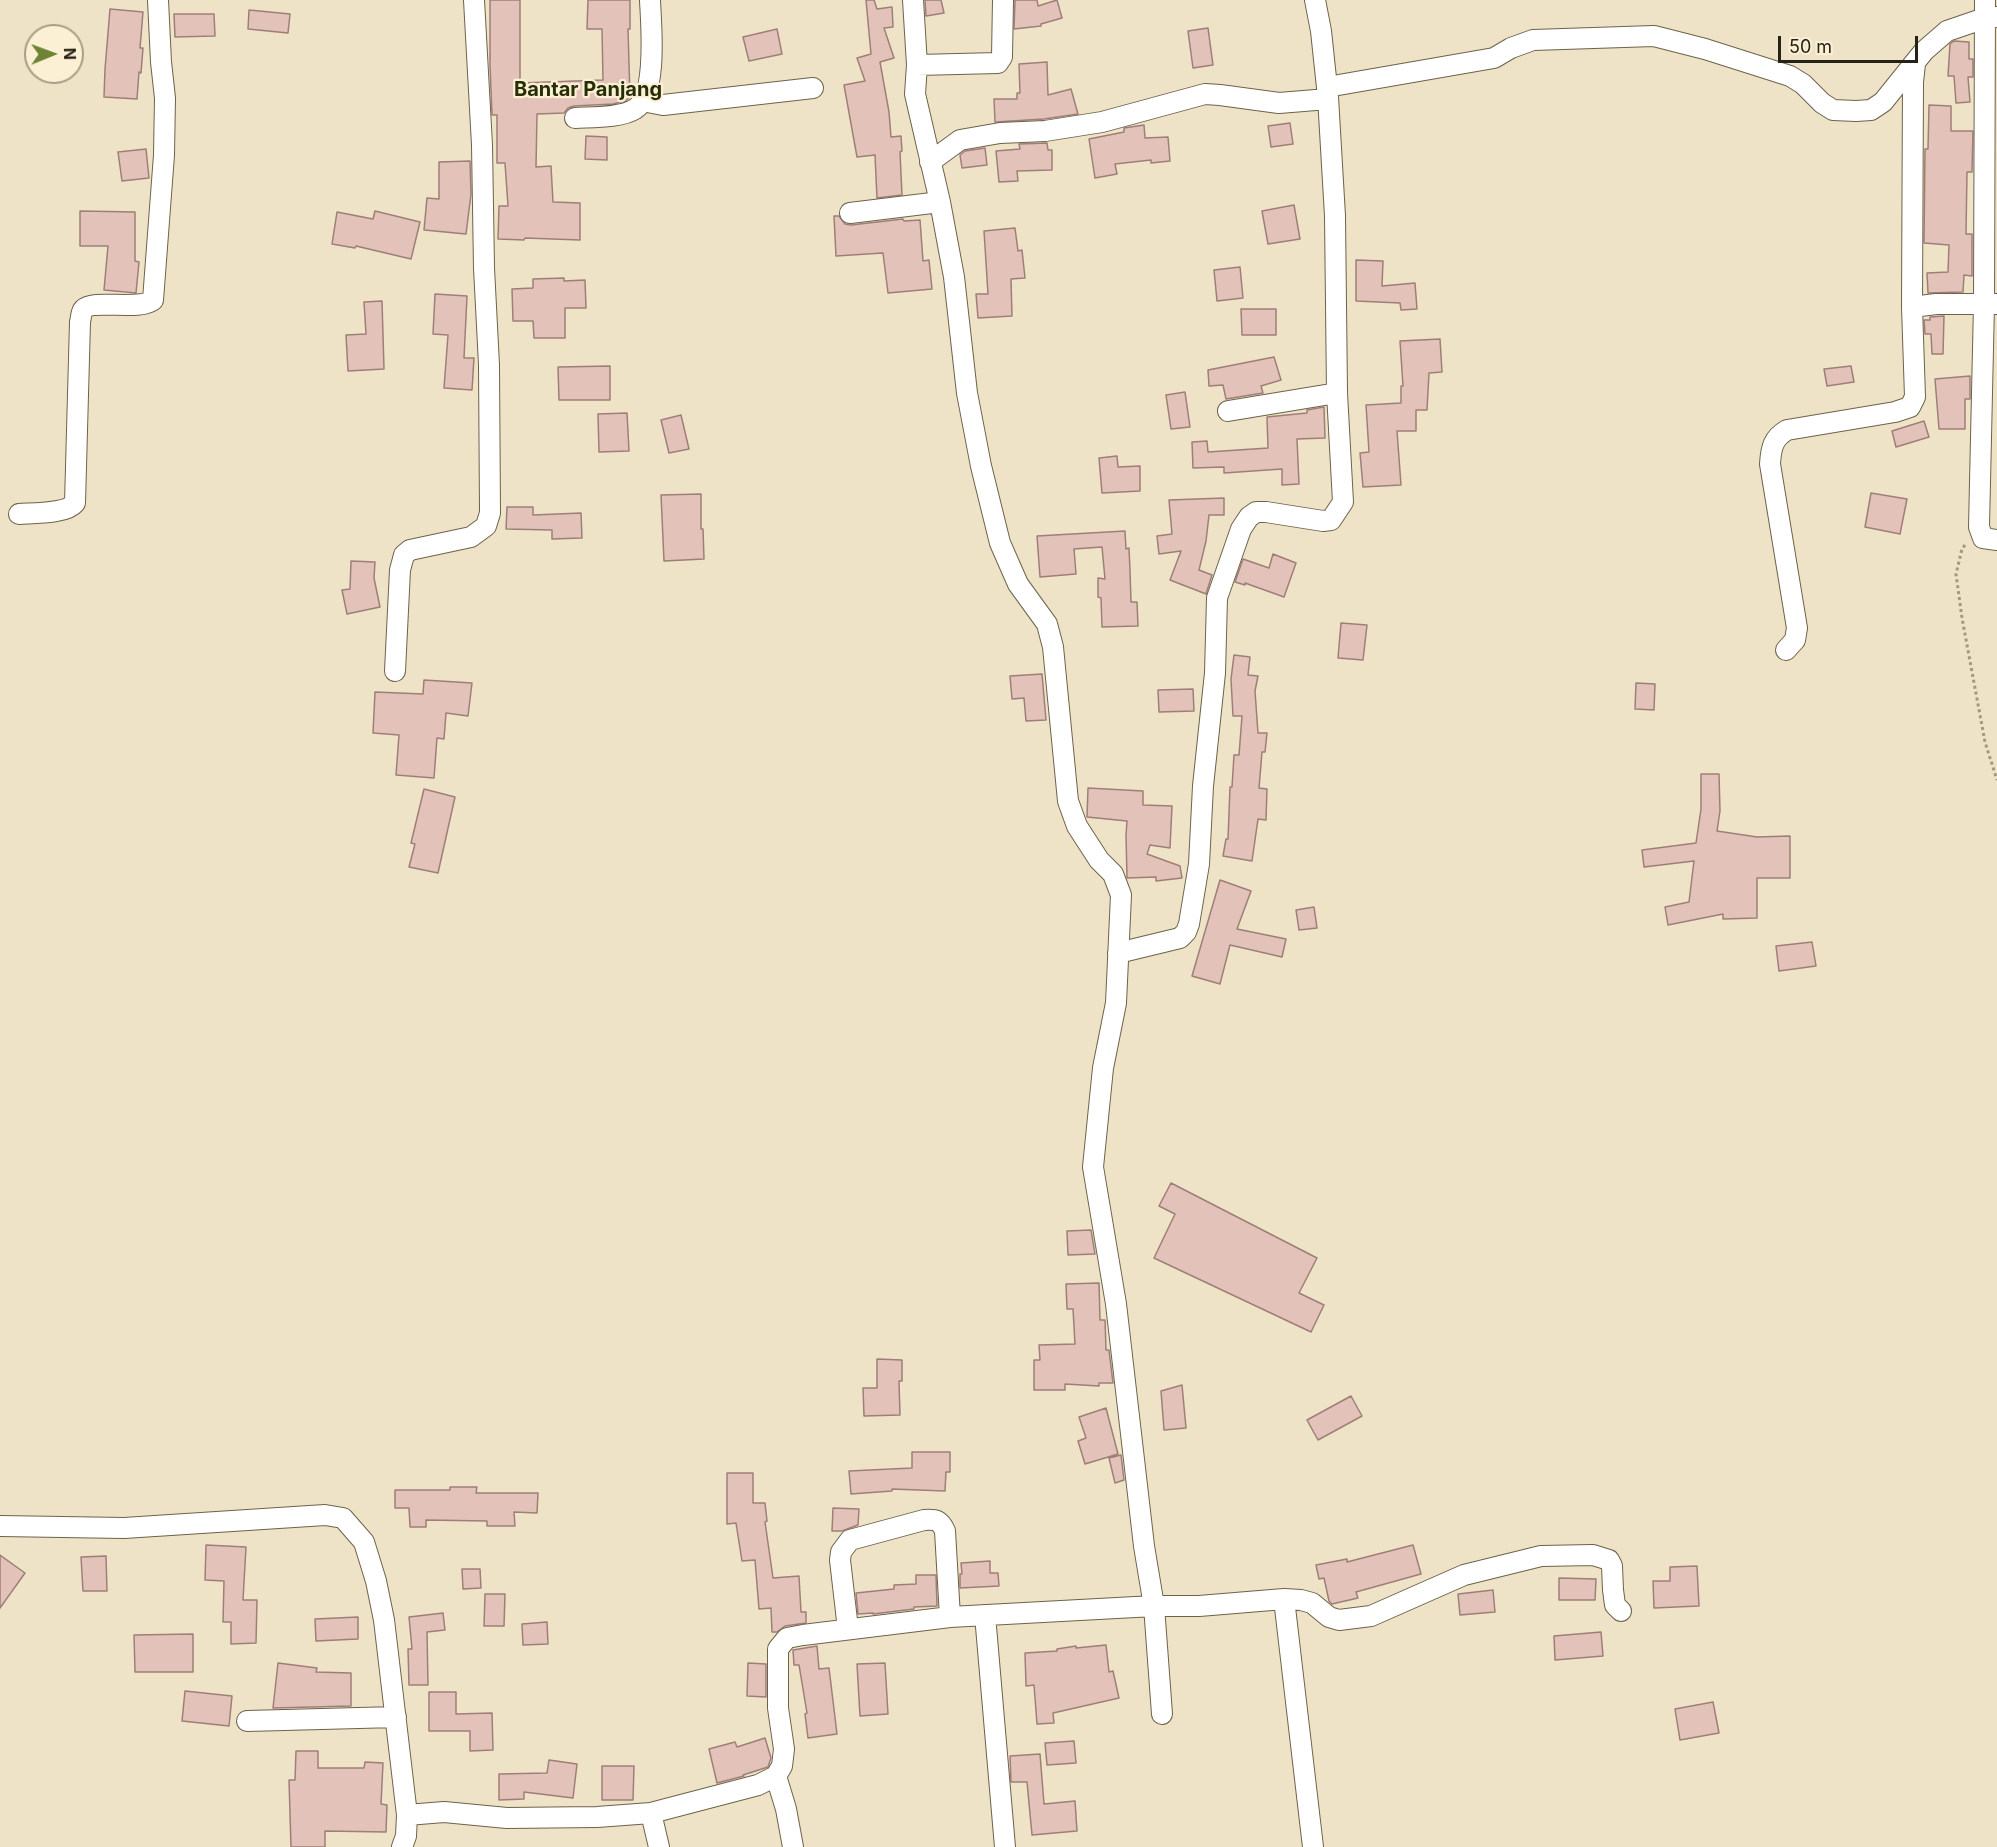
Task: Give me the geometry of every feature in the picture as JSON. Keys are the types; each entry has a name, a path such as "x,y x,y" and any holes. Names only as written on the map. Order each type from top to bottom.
{"street":[{"path":"19,514 58,511 72,507 75,503 80,322 83,310 85,307 106,304 145,304 153,300 164,154 165,98 158,0"},
{"path":"395,672 400,570 404,555 410,550 471,537 486,526 490,513 489,364 484,267 482,145 474,0"},
{"path":"575,118 614,115 636,109 642,101 649,87 651,66 650,0"},
{"path":"913,0 917,65 915,93 940,202 954,278 967,393 991,510 1000,543 1018,584 1047,624 1053,647 1068,801 1077,826 1099,860 1113,874 1121,895 1116,1003 1104,1068 1093,1167 1116,1304 1144,1546 1154,1606 1162,1714"},
{"path":"917,65 998,63 1002,57 1003,0"},
{"path":"1118,952 1180,938 1186,932 1189,924 1199,864 1203,786 1215,674 1217,598 1241,529 1256,512 1323,521 1331,520 1343,502 1337,393 1335,216 1327,93 1315,0"},
{"path":"930,162 960,140 1000,133 1045,131 1102,122 1205,94 1279,104 1494,58 1511,48 1533,40 1654,36 1705,49 1790,76 1833,110 1870,110 1883,102 1924,51 1947,31 1989,12 1990,304 1979,527 1990,539"},
{"path":"1786,650 1795,640 1797,628 1770,464 1771,448 1779,435 1787,430 1895,412 1910,407 1915,397 1912,307 1915,64"},
{"path":"642,101 663,105 813,88"},
{"path":"850,213 940,202"},
{"path":"1912,307 1936,304 1990,304"},
{"path":"1228,411 1337,393"},
{"path":"0,1526 124,1528 325,1515 343,1518 364,1542 376,1581 384,1620 407,1815 406,1836 402,1847"},
{"path":"848,1629 840,1560 844,1546 850,1540 924,1520 936,1519 945,1531 950,1617"},
{"path":"407,1815 444,1812 507,1818 651,1813 758,1785 776,1776 782,1766 784,1749 778,1708 778,1649 787,1638 950,1617 1154,1606 1198,1606 1284,1599 1312,1603 1329,1617 1339,1620 1371,1616 1464,1575 1541,1556 1593,1555 1608,1560 1612,1566 1616,1605 1621,1611"},
{"path":"1284,1599 1313,1847"},
{"path":"985,1615 1005,1847"},
{"path":"247,1721 396,1717"},
{"path":"776,1776 786,1809 793,1847"},
{"path":"651,1813 659,1847"}],"path":[{"path":"1990,539 1970,540 1962,549 1956,574 1985,742 1997,780"}],"building":[{"path":"490,0 520,0 520,83 603,80 602,29 587,29 588,0 630,0 630,29 628,29 630,97 613,104 574,106 568,108 564,113 537,114 536,167 551,166 553,202 580,203 580,240 498,239 499,206 508,206 505,163 497,163 497,115 492,115"},
{"path":"866,0 874,0 877,9 892,7 893,27 884,28 894,58 880,62 891,137 901,136 902,151 900,152 902,195 877,198 875,155 857,157 844,85 865,81 857,58 871,54"},
{"path":"925,0 941,0 944,13 926,16"},
{"path":"1015,0 1037,0 1038,6 1057,0 1062,18 1041,24 1041,26 1014,29"},
{"path":"110,9 143,12 140,48 143,48 137,99 104,97"},
{"path":"249,10 290,14 288,33 248,29"},
{"path":"174,14 214,14 215,36 175,37"},
{"path":"1208,28 1213,65 1193,68 1188,31"},
{"path":"777,29 782,54 749,61 743,37"},
{"path":"1954,41 1969,42 1969,59 1973,59 1973,77 1968,77 1970,102 1956,103 1954,76 1948,76 1950,44"},
{"path":"1047,62 1048,95 1071,89 1078,114 995,122 994,99 1017,99 1017,93 1020,93 1019,64"},
{"path":"1929,105 1951,106 1951,131 1973,131 1972,172 1967,172 1966,234 1972,234 1972,276 1964,275 1963,292 1928,293 1927,273 1948,272 1949,245 1924,243 1925,149 1928,149"},
{"path":"1290,123 1293,144 1271,147 1268,126"},
{"path":"1144,125 1145,138 1168,137 1170,161 1151,163 1151,160 1115,164 1117,174 1095,178 1089,139 1124,132 1124,128"},
{"path":"586,136 607,137 607,160 585,159"},
{"path":"1047,143 1048,150 1052,150 1052,170 1017,171 1018,181 999,182 996,151 1020,149 1019,144"},
{"path":"985,148 987,165 962,168 960,155 965,151"},
{"path":"146,149 149,178 122,181 118,152"},
{"path":"470,161 471,194 466,234 424,230 427,198 439,199 439,162"},
{"path":"1294,205 1300,239 1268,244 1262,211"},
{"path":"80,211 135,212 135,261 139,262 136,293 104,290 108,246 80,246"},
{"path":"375,211 420,222 411,259 356,246 355,248 332,244 337,212 373,219"},
{"path":"834,216 839,216 845,224 851,225 903,219 904,221 920,220 923,261 929,260 932,289 888,293 883,253 836,256"},
{"path":"1015,228 1018,251 1022,250 1025,278 1011,279 1012,316 978,318 976,294 988,294 984,231"},
{"path":"1356,260 1383,261 1382,286 1415,283 1417,309 1401,310 1400,303 1356,301"},
{"path":"1240,267 1243,298 1217,301 1214,270"},
{"path":"564,278 564,281 585,280 586,308 565,308 565,338 534,338 533,321 513,321 512,289 533,288 533,279"},
{"path":"435,294 467,296 464,358 474,358 472,390 444,388 448,335 433,334"},
{"path":"382,301 384,369 348,371 346,335 366,334 364,302"},
{"path":"1241,309 1276,309 1276,335 1242,335"},
{"path":"1944,316 1943,354 1932,354 1931,334 1925,334 1924,320"},
{"path":"1440,339 1442,372 1429,373 1427,410 1416,410 1416,431 1397,431 1401,485 1363,487 1360,453 1369,452 1366,405 1401,403 1401,386 1403,386 1400,341"},
{"path":"1274,357 1281,380 1261,386 1263,393 1226,399 1223,385 1209,386 1208,370"},
{"path":"610,366 610,400 559,400 558,367"},
{"path":"1851,366 1854,382 1827,386 1824,369"},
{"path":"1970,376 1970,399 1965,399 1965,429 1939,429 1935,379"},
{"path":"1185,392 1190,427 1171,429 1166,395"},
{"path":"1324,407 1325,438 1297,439 1299,484 1282,485 1282,469 1224,473 1224,467 1193,468 1192,442 1207,441 1208,452 1268,448 1267,417 1307,413 1307,410"},
{"path":"627,413 629,451 599,452 598,414"},
{"path":"681,415 689,449 669,453 661,420"},
{"path":"1924,421 1929,437 1896,447 1892,431"},
{"path":"1117,456 1118,467 1140,466 1140,491 1102,493 1099,458"},
{"path":"1871,493 1907,499 1900,534 1865,527"},
{"path":"701,494 704,559 664,561 661,495"},
{"path":"1224,498 1224,515 1209,515 1199,570 1212,575 1206,594 1170,580 1181,551 1159,554 1157,536 1172,534 1169,500"},
{"path":"507,507 533,507 533,515 581,513 582,538 552,539 552,530 506,529"},
{"path":"1125,531 1126,549 1129,548 1131,602 1137,602 1138,626 1102,627 1098,578 1105,579 1102,547 1074,549 1076,574 1040,577 1037,536"},
{"path":"1273,554 1296,563 1284,597 1245,583 1245,585 1235,582 1243,559 1269,568"},
{"path":"351,561 375,562 374,578 380,607 347,614 342,590 350,589"},
{"path":"1341,623 1367,625 1363,660 1338,658"},
{"path":"1234,655 1250,657 1248,675 1258,676 1255,691 1258,733 1267,733 1265,752 1262,752 1259,788 1267,789 1266,820 1258,819 1252,861 1223,856 1226,839 1228,839 1234,755 1239,755 1242,716 1233,716 1231,679"},
{"path":"1042,674 1046,720 1026,721 1024,698 1012,699 1010,676"},
{"path":"424,680 472,683 468,716 446,713 444,739 437,738 434,778 396,775 399,735 373,733 375,692 423,694"},
{"path":"1636,683 1655,684 1654,710 1635,709"},
{"path":"1193,689 1194,711 1159,712 1158,690"},
{"path":"1701,774 1719,774 1720,811 1717,831 1757,837 1790,836 1790,878 1757,878 1757,918 1723,919 1723,914 1668,925 1665,907 1689,902 1694,861 1644,867 1642,850 1696,843 1701,809"},
{"path":"1088,788 1143,791 1143,805 1172,806 1170,848 1150,845 1147,854 1180,866 1182,878 1156,881 1156,877 1127,878 1127,821 1087,817"},
{"path":"424,789 455,797 438,873 409,867 415,844 411,843"},
{"path":"1220,880 1251,891 1237,929 1286,939 1282,957 1230,945 1220,984 1192,976"},
{"path":"1314,907 1317,928 1299,930 1296,910"},
{"path":"1812,942 1816,966 1779,971 1776,946"},
{"path":"1171,1183 1317,1258 1299,1293 1324,1305 1311,1332 1154,1258 1175,1214 1159,1206"},
{"path":"1091,1230 1095,1254 1068,1255 1067,1231"},
{"path":"1099,1283 1100,1320 1105,1320 1106,1350 1109,1350 1113,1383 1099,1383 1099,1386 1065,1384 1065,1390 1034,1390 1034,1360 1040,1360 1039,1345 1075,1344 1073,1309 1067,1309 1066,1284"},
{"path":"877,1359 902,1360 902,1381 899,1381 900,1415 864,1416 863,1388 877,1388"},
{"path":"1182,1385 1186,1428 1164,1430 1161,1391"},
{"path":"1351,1396 1362,1416 1318,1440 1307,1420"},
{"path":"1106,1408 1118,1454 1085,1464 1078,1441 1086,1438 1079,1417"},
{"path":"912,1452 950,1452 950,1472 946,1472 945,1491 892,1489 892,1491 851,1494 849,1471 912,1468"},
{"path":"1121,1455 1124,1480 1115,1483 1109,1458"},
{"path":"727,1473 753,1473 753,1503 765,1503 767,1521 765,1522 773,1578 799,1576 801,1612 806,1612 806,1623 785,1626 777,1632 772,1632 771,1608 759,1609 755,1560 742,1561 736,1523 727,1524"},
{"path":"450,1487 477,1487 476,1493 538,1493 537,1513 514,1512 515,1526 487,1526 487,1521 426,1520 426,1527 410,1527 409,1508 395,1508 395,1490 450,1490"},
{"path":"833,1508 859,1509 858,1525 842,1531 832,1531"},
{"path":"206,1545 246,1547 243,1600 257,1600 256,1643 231,1644 231,1622 223,1622 224,1581 205,1580"},
{"path":"1413,1545 1421,1574 1356,1592 1358,1598 1332,1604 1329,1601 1324,1578 1319,1579 1316,1565 1347,1559 1347,1562"},
{"path":"0,1555 25,1573 0,1608"},
{"path":"106,1556 107,1591 83,1591 81,1557"},
{"path":"990,1561 990,1573 998,1573 999,1586 960,1588 961,1563"},
{"path":"1697,1566 1699,1606 1654,1608 1653,1581 1670,1581 1670,1567"},
{"path":"462,1569 480,1569 481,1588 463,1589"},
{"path":"916,1575 936,1575 937,1606 858,1614 856,1593 894,1589 894,1585 916,1584"},
{"path":"1559,1578 1596,1579 1595,1600 1559,1600"},
{"path":"1493,1590 1495,1612 1460,1615 1458,1594"},
{"path":"485,1594 505,1594 504,1626 484,1626"},
{"path":"443,1613 445,1630 427,1632 428,1685 409,1685 408,1649 412,1649 409,1617"},
{"path":"358,1617 358,1639 316,1641 315,1619"},
{"path":"547,1622 548,1644 523,1645 522,1624"},
{"path":"1601,1632 1603,1656 1555,1660 1554,1636"},
{"path":"193,1634 193,1672 135,1672 134,1635"},
{"path":"1106,1645 1109,1672 1113,1671 1119,1698 1053,1713 1054,1723 1037,1724 1034,1685 1026,1686 1025,1653 1057,1651 1057,1649 1076,1646 1076,1648"},
{"path":"817,1646 819,1669 829,1668 837,1734 808,1738 805,1714 807,1713 799,1665 794,1665 793,1650"},
{"path":"278,1663 317,1668 316,1672 351,1673 351,1706 273,1708"},
{"path":"748,1663 766,1664 766,1697 747,1696"},
{"path":"885,1663 888,1714 860,1716 857,1664"},
{"path":"185,1691 232,1696 229,1726 182,1721"},
{"path":"429,1692 456,1692 456,1714 492,1713 493,1750 470,1751 470,1731 429,1731"},
{"path":"1713,1702 1719,1733 1680,1740 1675,1709"},
{"path":"765,1738 771,1758 768,1767 717,1783 709,1749 735,1742 737,1747"},
{"path":"1074,1741 1076,1763 1047,1765 1045,1743"},
{"path":"296,1751 318,1751 318,1768 364,1768 365,1762 383,1763 381,1804 387,1805 386,1832 325,1831 325,1847 291,1847 289,1780 295,1780"},
{"path":"1040,1754 1044,1804 1075,1801 1077,1831 1032,1835 1027,1782 1011,1782 1010,1756"},
{"path":"549,1760 577,1764 573,1798 524,1792 524,1799 499,1800 499,1774 547,1773"},
{"path":"602,1766 634,1766 633,1800 602,1800"}],"district":[{"name":"Bantar Panjang","path":"588,90"}]}
